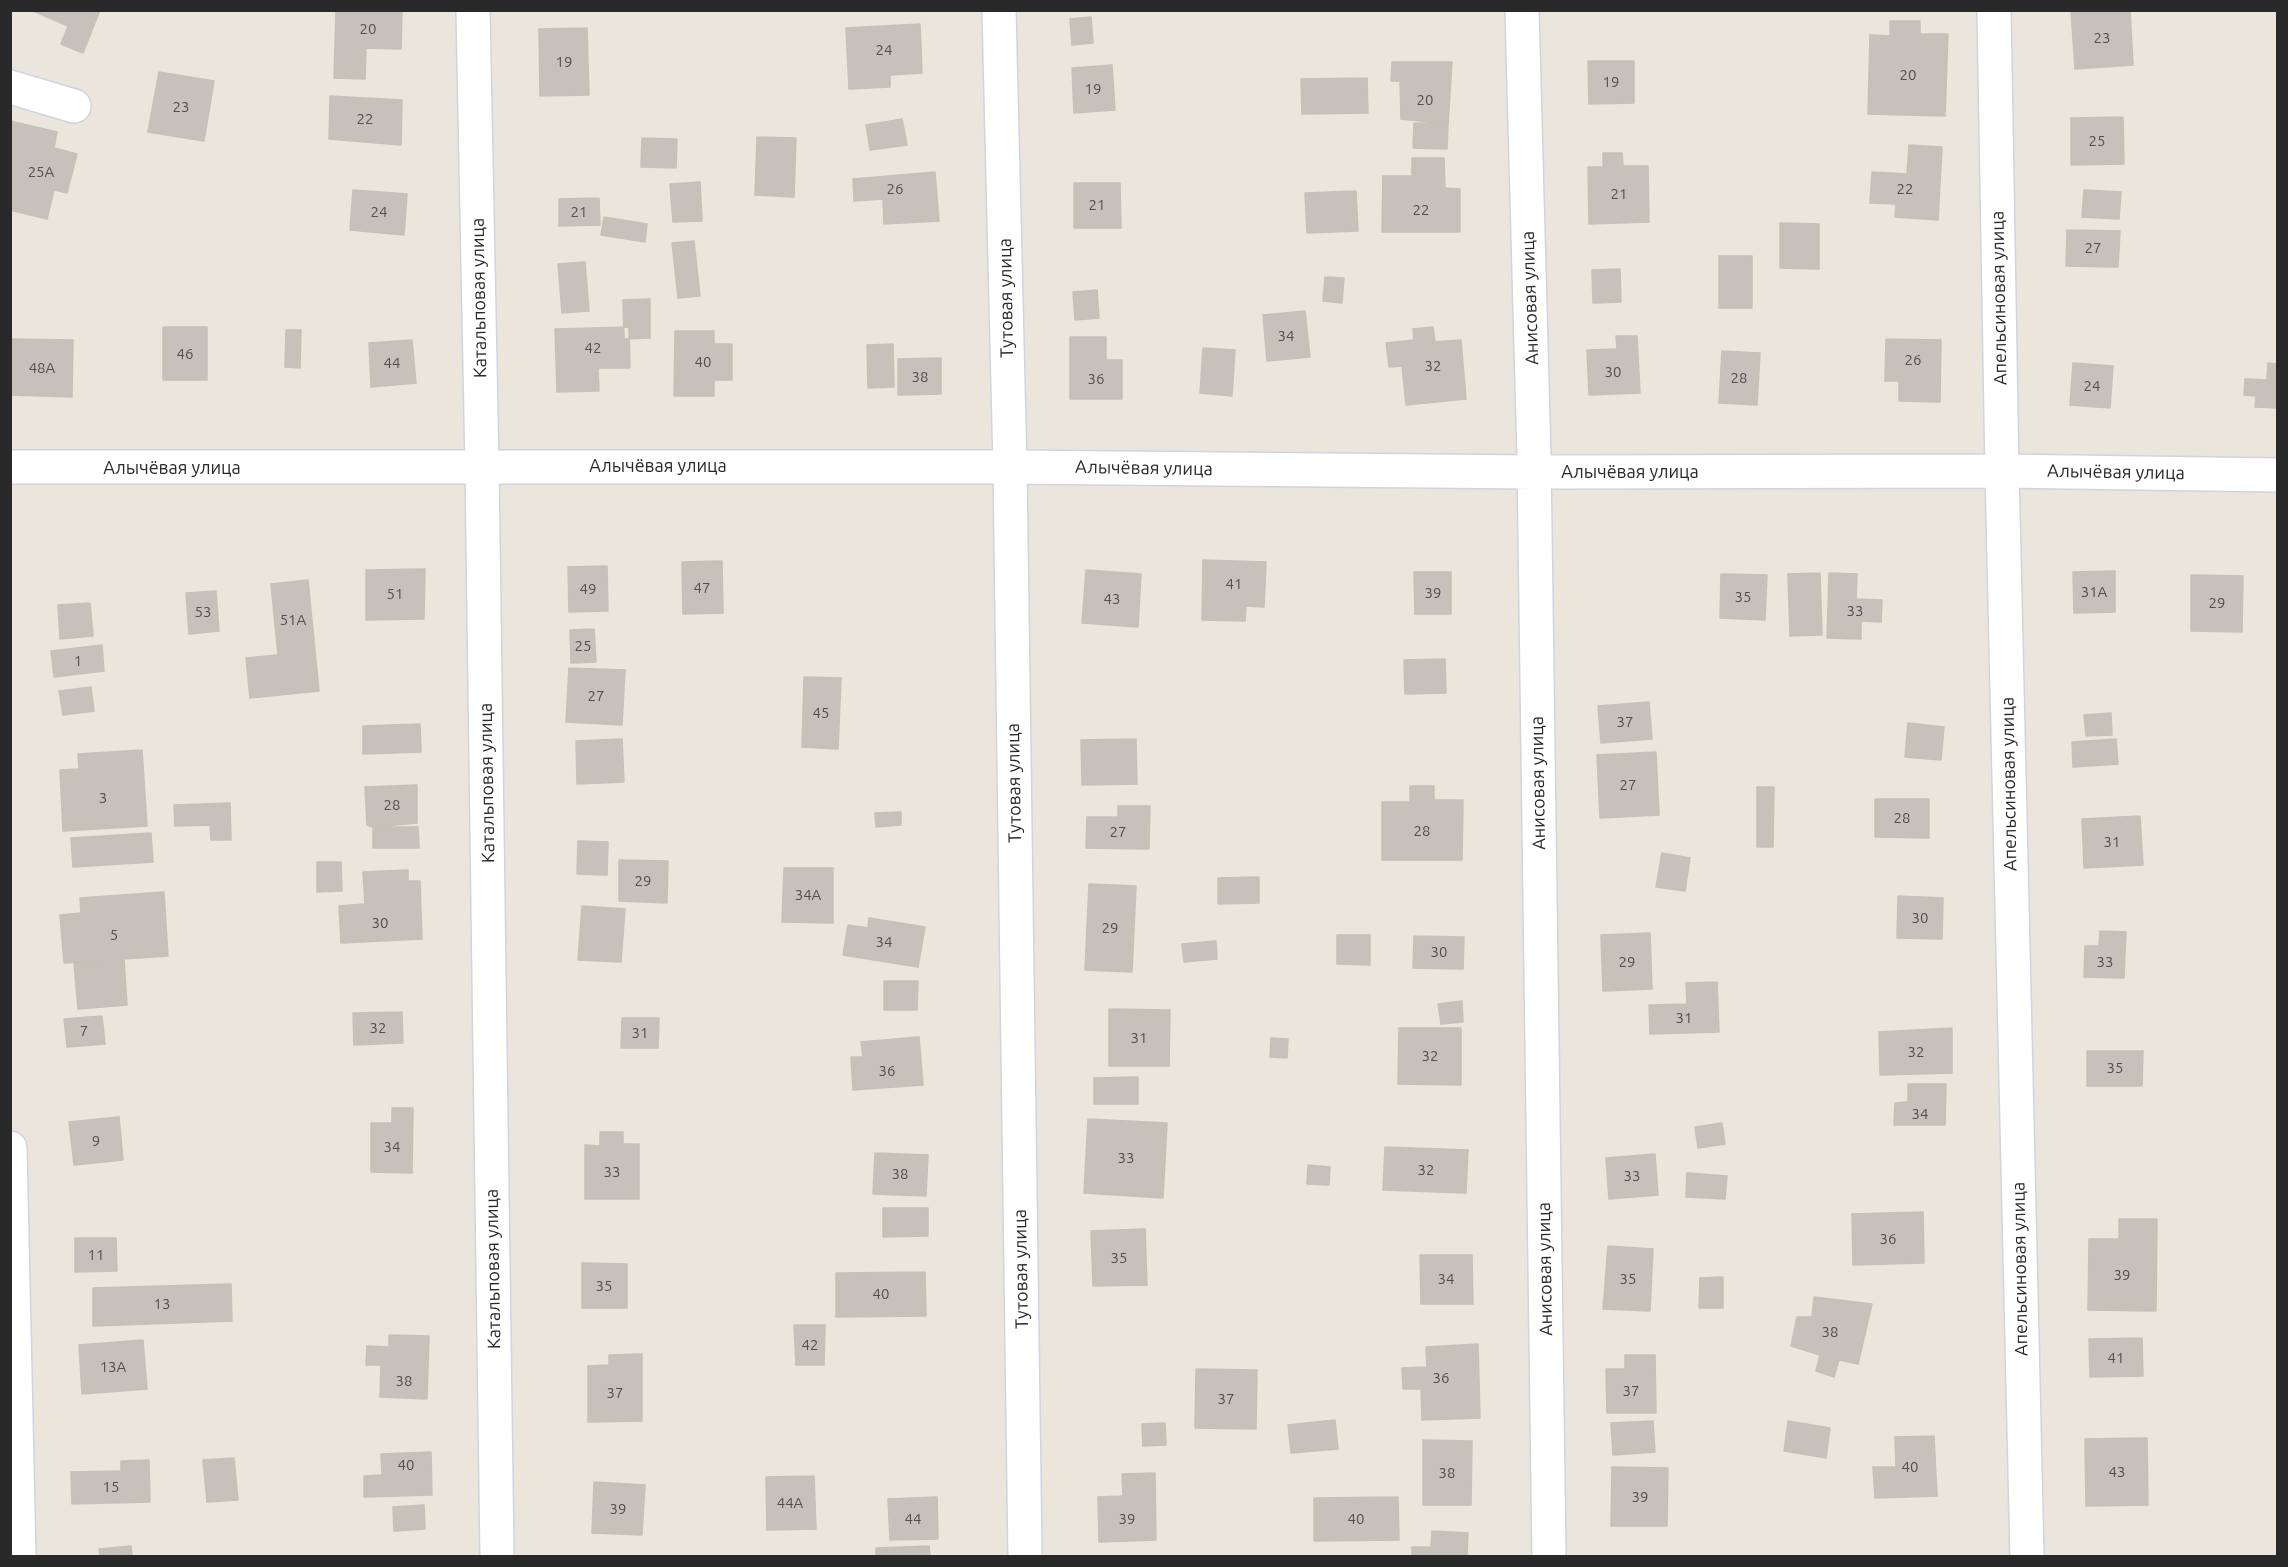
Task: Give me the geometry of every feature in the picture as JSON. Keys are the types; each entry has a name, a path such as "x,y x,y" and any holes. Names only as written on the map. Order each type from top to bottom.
{"street":[{"name":"Катальповая улица","path":"473,10 482,466 497,1557"},
{"name":"Тутовая улица","path":"999,10 1010,467 1025,1557"},
{"name":"Анисовая улица","path":"1522,10 1534,472 1549,1557"},
{"name":"Апельсиновая улица","path":"1994,10 2026,1557"},
{"path":"10,87 74,106"},
{"name":"Алычёвая улица","path":"10,467 1010,467 1534,472 2002,471 2277,475"},
{"path":"10,1148 19,1557"}],"building":[{"path":"31,10 100,10 83,53 61,44 68,26"},
{"path":"336,10 402,10 401,49 366,48 365,79 334,78"},
{"path":"2071,10 2130,10 2133,65 2075,69"},
{"path":"1091,17 1093,43 1072,45 1070,19"},
{"path":"1890,21 1920,21 1920,34 1948,34 1945,116 1868,114 1870,35 1890,36"},
{"path":"920,24 922,73 890,75 890,87 849,89 846,28"},
{"path":"587,28 589,95 540,96 539,29"},
{"path":"1588,61 1634,61 1634,103 1589,104"},
{"path":"1392,62 1452,62 1448,124 1401,119 1400,81 1391,81"},
{"path":"1112,65 1115,110 1074,113 1072,68"},
{"path":"159,72 214,81 204,141 148,132"},
{"path":"1367,78 1368,113 1302,114 1301,79"},
{"path":"330,96 402,100 401,145 329,139"},
{"path":"2123,117 2124,164 2071,165 2071,118"},
{"path":"902,119 907,145 870,150 866,125"},
{"path":"10,121 57,132 54,148 77,154 67,193 54,190 47,219 10,210"},
{"path":"1414,123 1448,124 1447,149 1413,148"},
{"path":"757,137 796,138 794,197 755,195"},
{"path":"642,138 677,139 676,168 641,167"},
{"path":"1909,145 1942,147 1938,220 1895,217 1896,204 1870,203 1872,172 1907,174"},
{"path":"1603,153 1622,153 1623,166 1648,166 1649,222 1589,224 1588,167 1603,167"},
{"path":"1412,158 1444,158 1445,188 1460,189 1460,232 1382,232 1383,176 1412,176"},
{"path":"935,172 939,221 884,224 883,199 854,201 853,179"},
{"path":"700,182 702,221 673,222 670,184"},
{"path":"1074,183 1120,183 1121,228 1074,228"},
{"path":"353,190 407,194 404,235 350,230"},
{"path":"2084,190 2121,192 2119,219 2082,217"},
{"path":"1356,191 1358,231 1307,233 1305,193"},
{"path":"599,198 600,225 559,226 559,199"},
{"path":"604,217 647,224 645,242 601,235"},
{"path":"1780,223 1819,224 1819,269 1780,268"},
{"path":"2067,230 2120,231 2118,267 2066,266"},
{"path":"694,241 700,296 678,298 672,243"},
{"path":"1719,256 1752,256 1752,308 1719,308"},
{"path":"585,262 589,311 562,313 558,264"},
{"path":"1620,269 1621,302 1593,303 1592,270"},
{"path":"1325,277 1344,278 1342,303 1323,301"},
{"path":"1097,290 1099,318 1075,320 1073,292"},
{"path":"650,299 650,338 624,339 623,300"},
{"path":"1305,311 1310,357 1267,361 1263,315"},
{"path":"163,327 207,327 207,380 163,380"},
{"path":"629,327 630,368 598,368 599,391 557,392 555,329"},
{"path":"1433,327 1435,342 1461,340 1466,399 1406,405 1402,366 1389,367 1386,343 1414,340 1413,329"},
{"path":"286,330 301,330 300,368 285,367"},
{"path":"675,331 714,331 714,344 732,344 732,380 714,380 714,396 674,396"},
{"path":"1616,336 1637,336 1640,393 1589,395 1587,350 1617,349"},
{"path":"1070,337 1106,337 1106,360 1122,360 1122,399 1070,399"},
{"path":"10,339 73,340 72,397 10,395"},
{"path":"1886,339 1941,340 1940,402 1899,401 1899,381 1885,381"},
{"path":"412,340 416,383 371,387 369,343"},
{"path":"893,344 894,387 868,388 867,345"},
{"path":"1203,348 1235,350 1232,396 1200,393"},
{"path":"1722,351 1760,353 1757,405 1719,403"},
{"path":"941,358 941,394 898,395 898,359"},
{"path":"2073,363 2113,366 2110,408 2070,405"},
{"path":"2268,363 2278,364 2278,408 2255,407 2256,396 2244,395 2245,379 2267,380"},
{"path":"1203,560 1266,562 1264,607 1246,606 1245,621 1202,620"},
{"path":"722,561 723,613 683,614 682,562"},
{"path":"607,566 608,611 569,612 568,567"},
{"path":"425,569 424,619 366,620 366,570"},
{"path":"1086,570 1141,574 1138,627 1082,623"},
{"path":"2115,571 2115,612 2074,613 2073,572"},
{"path":"1414,572 1451,572 1451,614 1415,614"},
{"path":"1820,573 1822,635 1790,636 1788,574"},
{"path":"1829,573 1857,574 1856,599 1882,600 1881,622 1861,621 1861,639 1827,638"},
{"path":"1721,574 1767,575 1765,620 1720,618"},
{"path":"2191,575 2243,576 2242,632 2191,631"},
{"path":"308,580 319,691 250,698 246,658 278,655 271,584"},
{"path":"216,591 219,631 189,634 186,593"},
{"path":"90,603 93,636 60,639 58,605"},
{"path":"594,629 596,662 571,663 570,630"},
{"path":"102,645 104,671 54,677 51,651"},
{"path":"1445,659 1446,693 1405,694 1404,660"},
{"path":"569,668 625,670 622,725 566,722"},
{"path":"804,677 841,678 838,749 802,747"},
{"path":"91,687 94,711 63,715 59,691"},
{"path":"1649,702 1652,739 1601,743 1598,706"},
{"path":"2111,713 2112,735 2086,736 2084,715"},
{"path":"1908,723 1944,727 1941,760 1905,757"},
{"path":"420,724 421,752 363,754 363,726"},
{"path":"622,739 624,782 577,784 576,741"},
{"path":"1136,739 1137,784 1082,785 1081,740"},
{"path":"2116,739 2118,764 2073,767 2072,742"},
{"path":"142,750 147,826 63,831 60,770 79,769 78,754"},
{"path":"1656,752 1659,815 1600,818 1597,755"},
{"path":"417,785 417,823 373,827 367,825 365,787"},
{"path":"1410,786 1434,786 1434,800 1463,800 1462,860 1382,860 1382,802 1410,802"},
{"path":"1757,787 1774,787 1773,847 1757,847"},
{"path":"1875,799 1929,799 1929,838 1875,837"},
{"path":"230,803 231,840 211,840 210,825 175,826 174,805"},
{"path":"1118,806 1150,806 1149,849 1086,848 1087,817 1118,817"},
{"path":"901,812 901,825 876,827 875,813"},
{"path":"2140,816 2143,865 2084,868 2082,819"},
{"path":"373,827 418,827 419,848 373,848"},
{"path":"151,833 153,862 73,867 71,838"},
{"path":"578,841 608,842 607,875 577,874"},
{"path":"1662,853 1690,858 1685,891 1656,887"},
{"path":"619,860 668,861 667,903 619,901"},
{"path":"317,862 341,862 342,891 317,892"},
{"path":"784,868 833,868 833,923 782,922"},
{"path":"408,870 408,881 420,881 422,939 341,943 339,906 365,904 363,872"},
{"path":"1259,877 1259,903 1218,904 1218,878"},
{"path":"1089,884 1136,886 1132,972 1085,970"},
{"path":"164,892 168,956 64,963 60,915 81,913 80,898"},
{"path":"1898,896 1943,898 1942,939 1897,938"},
{"path":"582,906 625,909 621,962 578,960"},
{"path":"869,918 925,927 918,967 843,955 848,925 868,928"},
{"path":"2100,931 2126,932 2124,978 2084,977 2085,946 2099,946"},
{"path":"1650,933 1652,989 1603,991 1601,935"},
{"path":"1337,935 1370,935 1370,965 1337,964"},
{"path":"1414,936 1464,937 1463,969 1413,968"},
{"path":"1216,941 1217,959 1184,962 1182,944"},
{"path":"124,959 127,1005 78,1009 74,963"},
{"path":"884,981 918,981 917,1010 884,1010"},
{"path":"1717,982 1719,1032 1650,1034 1649,1005 1687,1004 1686,983"},
{"path":"1462,1001 1463,1022 1441,1024 1438,1004"},
{"path":"1109,1009 1170,1010 1169,1066 1109,1066"},
{"path":"402,1012 403,1043 354,1045 353,1013"},
{"path":"102,1016 105,1044 67,1047 64,1019"},
{"path":"622,1018 659,1018 658,1048 621,1048"},
{"path":"1399,1028 1461,1028 1461,1085 1398,1084"},
{"path":"1952,1028 1952,1073 1880,1075 1879,1032"},
{"path":"919,1037 923,1085 853,1090 851,1057 863,1057 861,1042"},
{"path":"1271,1038 1288,1039 1287,1058 1270,1057"},
{"path":"2087,1051 2143,1051 2142,1086 2087,1086"},
{"path":"1138,1077 1138,1104 1094,1104 1094,1078"},
{"path":"1908,1084 1946,1084 1945,1125 1894,1125 1895,1103 1908,1102"},
{"path":"392,1108 413,1108 412,1173 371,1172 371,1123 392,1123"},
{"path":"119,1117 123,1160 74,1165 69,1122"},
{"path":"1088,1119 1167,1123 1163,1198 1084,1193"},
{"path":"1722,1123 1725,1144 1698,1148 1695,1127"},
{"path":"600,1132 623,1132 623,1144 639,1144 639,1199 585,1199 585,1145 600,1146"},
{"path":"1385,1147 1468,1150 1466,1193 1383,1190"},
{"path":"875,1153 928,1155 926,1196 873,1194"},
{"path":"1655,1154 1658,1195 1609,1199 1606,1158"},
{"path":"1308,1165 1330,1167 1329,1185 1307,1184"},
{"path":"1687,1173 1727,1176 1725,1199 1686,1197"},
{"path":"883,1208 928,1208 928,1236 883,1237"},
{"path":"1923,1212 1924,1263 1853,1265 1852,1214"},
{"path":"2119,1219 2157,1219 2156,1311 2088,1310 2089,1239 2119,1239"},
{"path":"1145,1229 1147,1285 1093,1286 1091,1231"},
{"path":"75,1238 116,1238 117,1271 75,1272"},
{"path":"1608,1246 1653,1249 1650,1311 1603,1309"},
{"path":"1420,1255 1472,1255 1473,1304 1421,1304"},
{"path":"582,1263 627,1264 627,1308 582,1308"},
{"path":"925,1272 926,1316 836,1317 836,1273"},
{"path":"1723,1277 1723,1308 1699,1308 1700,1278"},
{"path":"231,1284 232,1321 93,1326 93,1288"},
{"path":"1814,1297 1872,1304 1858,1364 1839,1360 1834,1377 1816,1371 1820,1355 1791,1346 1797,1317 1812,1317"},
{"path":"794,1325 825,1325 824,1365 796,1365"},
{"path":"389,1335 429,1336 427,1399 380,1397 381,1365 366,1365 367,1346 389,1347"},
{"path":"2142,1338 2143,1376 2090,1377 2089,1339"},
{"path":"143,1340 147,1389 82,1394 79,1345"},
{"path":"1478,1344 1480,1418 1422,1420 1421,1389 1403,1389 1402,1368 1427,1367 1426,1347"},
{"path":"642,1354 642,1421 588,1422 588,1366 609,1365 609,1355"},
{"path":"1625,1355 1655,1355 1656,1413 1607,1413 1606,1369 1625,1369"},
{"path":"1196,1369 1257,1370 1256,1429 1195,1428"},
{"path":"1335,1420 1338,1449 1291,1453 1288,1425"},
{"path":"1653,1421 1655,1452 1613,1455 1611,1423"},
{"path":"1788,1421 1830,1428 1826,1458 1784,1451"},
{"path":"1165,1423 1166,1445 1143,1446 1142,1424"},
{"path":"1934,1436 1937,1496 1875,1498 1873,1467 1896,1467 1895,1437"},
{"path":"2147,1438 2148,1505 2086,1506 2085,1439"},
{"path":"1423,1440 1472,1441 1471,1505 1423,1505"},
{"path":"431,1452 432,1495 364,1497 364,1476 382,1475 381,1454"},
{"path":"234,1458 238,1500 207,1502 203,1460"},
{"path":"149,1460 150,1502 72,1504 71,1472 121,1471 121,1461"},
{"path":"1612,1467 1668,1468 1667,1526 1611,1526"},
{"path":"1155,1473 1156,1540 1099,1542 1098,1497 1123,1496 1122,1474"},
{"path":"814,1476 816,1529 767,1530 766,1477"},
{"path":"594,1482 645,1485 642,1535 592,1533"},
{"path":"937,1497 938,1539 890,1540 888,1499"},
{"path":"1398,1497 1399,1540 1314,1541 1314,1498"},
{"path":"424,1505 425,1529 394,1531 393,1507"},
{"path":"1432,1531 1468,1533 1467,1556 1412,1556 1412,1547 1431,1547"},
{"path":"131,1546 132,1556 100,1556 99,1549"},
{"path":"929,1546 930,1556 876,1556 876,1548"}]}
